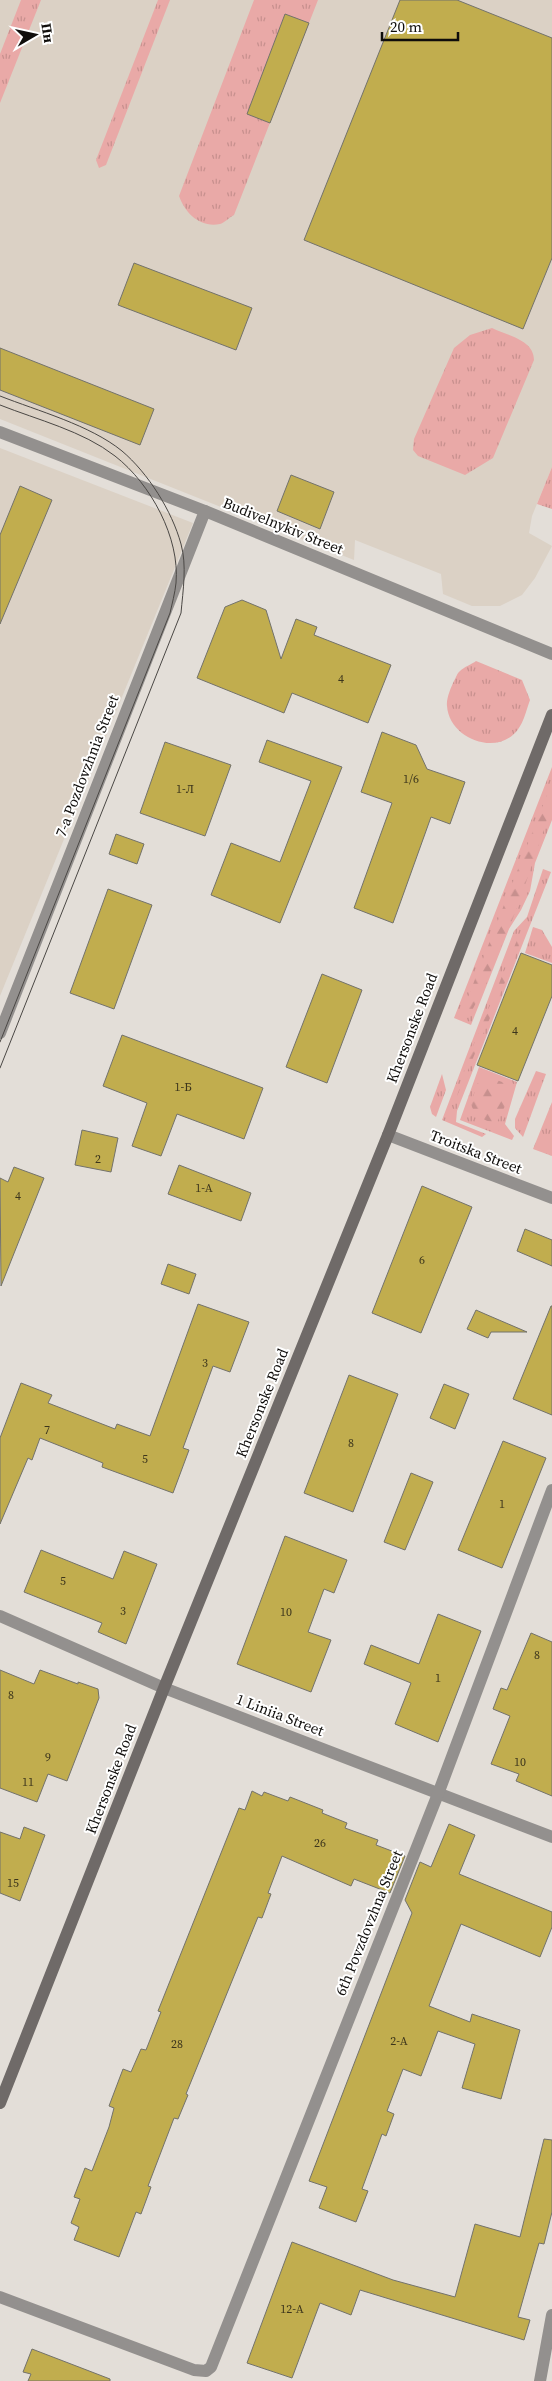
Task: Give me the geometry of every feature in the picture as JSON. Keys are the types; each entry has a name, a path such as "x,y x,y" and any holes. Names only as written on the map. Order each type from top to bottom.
{"main road":[{"name":"Khersonske Road","path":"0,2103 164,1688 388,1135 552,715"}],"street":[{"name":"Budivelnykiv Street","path":"0,432 205,511 552,654"},
{"name":"7-a Pozdovzhnia Street","path":"0,1033 205,511"},
{"name":"Troitska Street","path":"388,1135 552,1198"},
{"name":"6th Povzdovzhna Street","path":"0,2297 194,2370 206,2371 211,2367 438,1794 552,1490"},
{"name":"1 Liniia Street","path":"0,1616 164,1688 552,1837"},
{"path":"540,2381 552,2315"}],"shaded area":[{"path":"0,0 552,0 552,467 532,516 529,533 552,546 535,578 522,595 500,606 472,606 443,594 441,574 355,540 354,560 0,419"},
{"path":"0,448 193,523 0,996"}],"green space":[{"path":"21,0 41,0 0,103 0,54"},
{"path":"158,0 170,0 106,165 99,168 96,160"},
{"path":"254,0 318,0 234,215 220,224 206,224 189,213 179,196"},
{"path":"492,328 525,343 533,353 534,360 493,458 465,475 418,456 413,450 414,439 454,348 470,335"},
{"path":"552,467 552,509 537,504"},
{"path":"476,661 522,680 530,700 520,727 505,740 495,743 473,740 463,734 455,726 447,706 449,693 459,672"},
{"path":"552,767 552,820 535,863 530,891 509,929 471,1025 454,1018"},
{"path":"552,782 552,805 519,903 487,982 468,1018 464,1016 463,1010"},
{"path":"543,869 551,872 457,1111 456,1122 486,1134 482,1137 442,1120 514,931 527,917"},
{"path":"533,927 542,930 552,947 552,963 525,953"},
{"path":"520,933 523,934 514,961 457,1096 466,1063"},
{"path":"479,1067 517,1082 505,1124 514,1136 512,1140 460,1120"},
{"path":"536,1071 546,1074 523,1137 515,1128 515,1119"},
{"path":"442,1074 446,1090 436,1117 432,1114 430,1107"},
{"path":"486,1076 502,1082 509,1090 506,1104 497,1122 488,1121 481,1117 475,1112 471,1104 477,1084"},
{"path":"552,1102 552,1156 533,1149"}],"building":[{"path":"400,0 457,0 552,38 552,258 523,329 304,240"},
{"path":"285,14 309,23 270,123 247,114"},
{"path":"134,263 252,308 236,350 118,305"},
{"path":"0,348 154,409 140,445 0,390"},
{"path":"291,475 334,492 320,529 277,511"},
{"path":"20,486 52,500 0,624 0,535"},
{"path":"242,600 266,610 281,659 296,619 317,627 314,635 391,665 368,723 292,693 284,713 197,678 225,607"},
{"path":"382,732 416,745 427,769 465,782 450,824 431,817 393,923 354,908 392,803 361,792"},
{"path":"267,740 342,767 280,923 211,895 231,843 280,862 311,781 259,762"},
{"path":"165,742 231,765 205,836 140,813"},
{"path":"116,834 144,844 137,864 109,854"},
{"path":"108,889 152,905 114,1009 70,993"},
{"path":"521,953 552,965 552,996 518,1081 477,1065"},
{"path":"322,974 362,990 327,1083 286,1067"},
{"path":"122,1035 263,1088 244,1139 177,1114 161,1156 132,1146 147,1103 103,1086"},
{"path":"82,1130 118,1138 111,1172 75,1165"},
{"path":"179,1165 251,1193 241,1221 168,1194"},
{"path":"14,1167 44,1178 1,1286 0,1178 8,1182"},
{"path":"422,1186 472,1207 421,1333 372,1313"},
{"path":"525,1229 552,1240 552,1266 517,1251"},
{"path":"168,1264 196,1274 189,1294 161,1284"},
{"path":"198,1304 249,1322 230,1372 213,1366 183,1448 189,1450 173,1493 102,1467 103,1463 40,1438 32,1460 28,1458 0,1524 0,1438 21,1383 52,1395 48,1403 115,1429 117,1424 150,1436"},
{"path":"552,1306 552,1415 513,1399"},
{"path":"476,1310 527,1332 491,1332 488,1338 467,1329"},
{"path":"349,1375 398,1394 353,1512 304,1493"},
{"path":"444,1384 469,1394 455,1429 430,1418"},
{"path":"503,1441 546,1458 502,1568 458,1550"},
{"path":"411,1473 433,1482 405,1550 384,1542"},
{"path":"285,1536 347,1560 334,1593 324,1589 308,1632 331,1640 311,1692 237,1664"},
{"path":"41,1550 113,1579 124,1551 157,1564 126,1644 98,1632 102,1623 24,1592"},
{"path":"438,1614 481,1631 438,1742 395,1724 411,1683 364,1664 371,1645 419,1664"},
{"path":"531,1633 552,1642 552,1796 516,1781 519,1774 491,1764 510,1716 493,1709 501,1688 507,1690"},
{"path":"0,1670 34,1684 40,1670 98,1689 99,1698 67,1781 48,1774 37,1802 0,1788"},
{"path":"252,1791 262,1796 264,1792 288,1801 290,1797 323,1810 322,1813 347,1823 345,1828 378,1840 376,1845 405,1856 390,1893 354,1879 351,1886 282,1856 268,1893 271,1894 262,1918 258,1917 186,2094 188,2095 178,2119 174,2118 148,2186 151,2187 141,2214 136,2212 119,2257 74,2240 79,2227 71,2223 80,2199 74,2197 85,2168 92,2171 109,2127 114,2108 109,2106 123,2069 131,2072 141,2049 146,2050 161,2012 158,2011 239,1808 245,1810"},
{"path":"449,1824 475,1835 459,1874 552,1912 552,1927 540,1957 461,1924 429,2006 470,2022 472,2014 520,2030 501,2099 462,2088 475,2044 438,2031 421,2076 403,2069 387,2111 394,2114 386,2136 382,2134 362,2189 368,2191 356,2222 319,2208 327,2187 309,2181 412,1913 405,1900 420,1862 431,1867"},
{"path":"24,1827 45,1835 20,1901 0,1893 0,1832 20,1839"},
{"path":"544,2139 552,2140 552,2212 544,2244 539,2243 518,2317 530,2320 524,2340 360,2290 351,2315 320,2303 292,2378 247,2363 292,2242 393,2280 455,2297 475,2224 520,2237"},
{"path":"32,2349 110,2379 110,2381 28,2381 31,2374 23,2372"}],"tram line":[{"path":"0,396 79,426 109,442 132,460 150,481 172,519 183,552 184,569 181,613 0,1068"},
{"path":"0,405 75,433 115,456 140,481 160,513 168,530 176,566 176,587 170,613 0,1042"}]}
